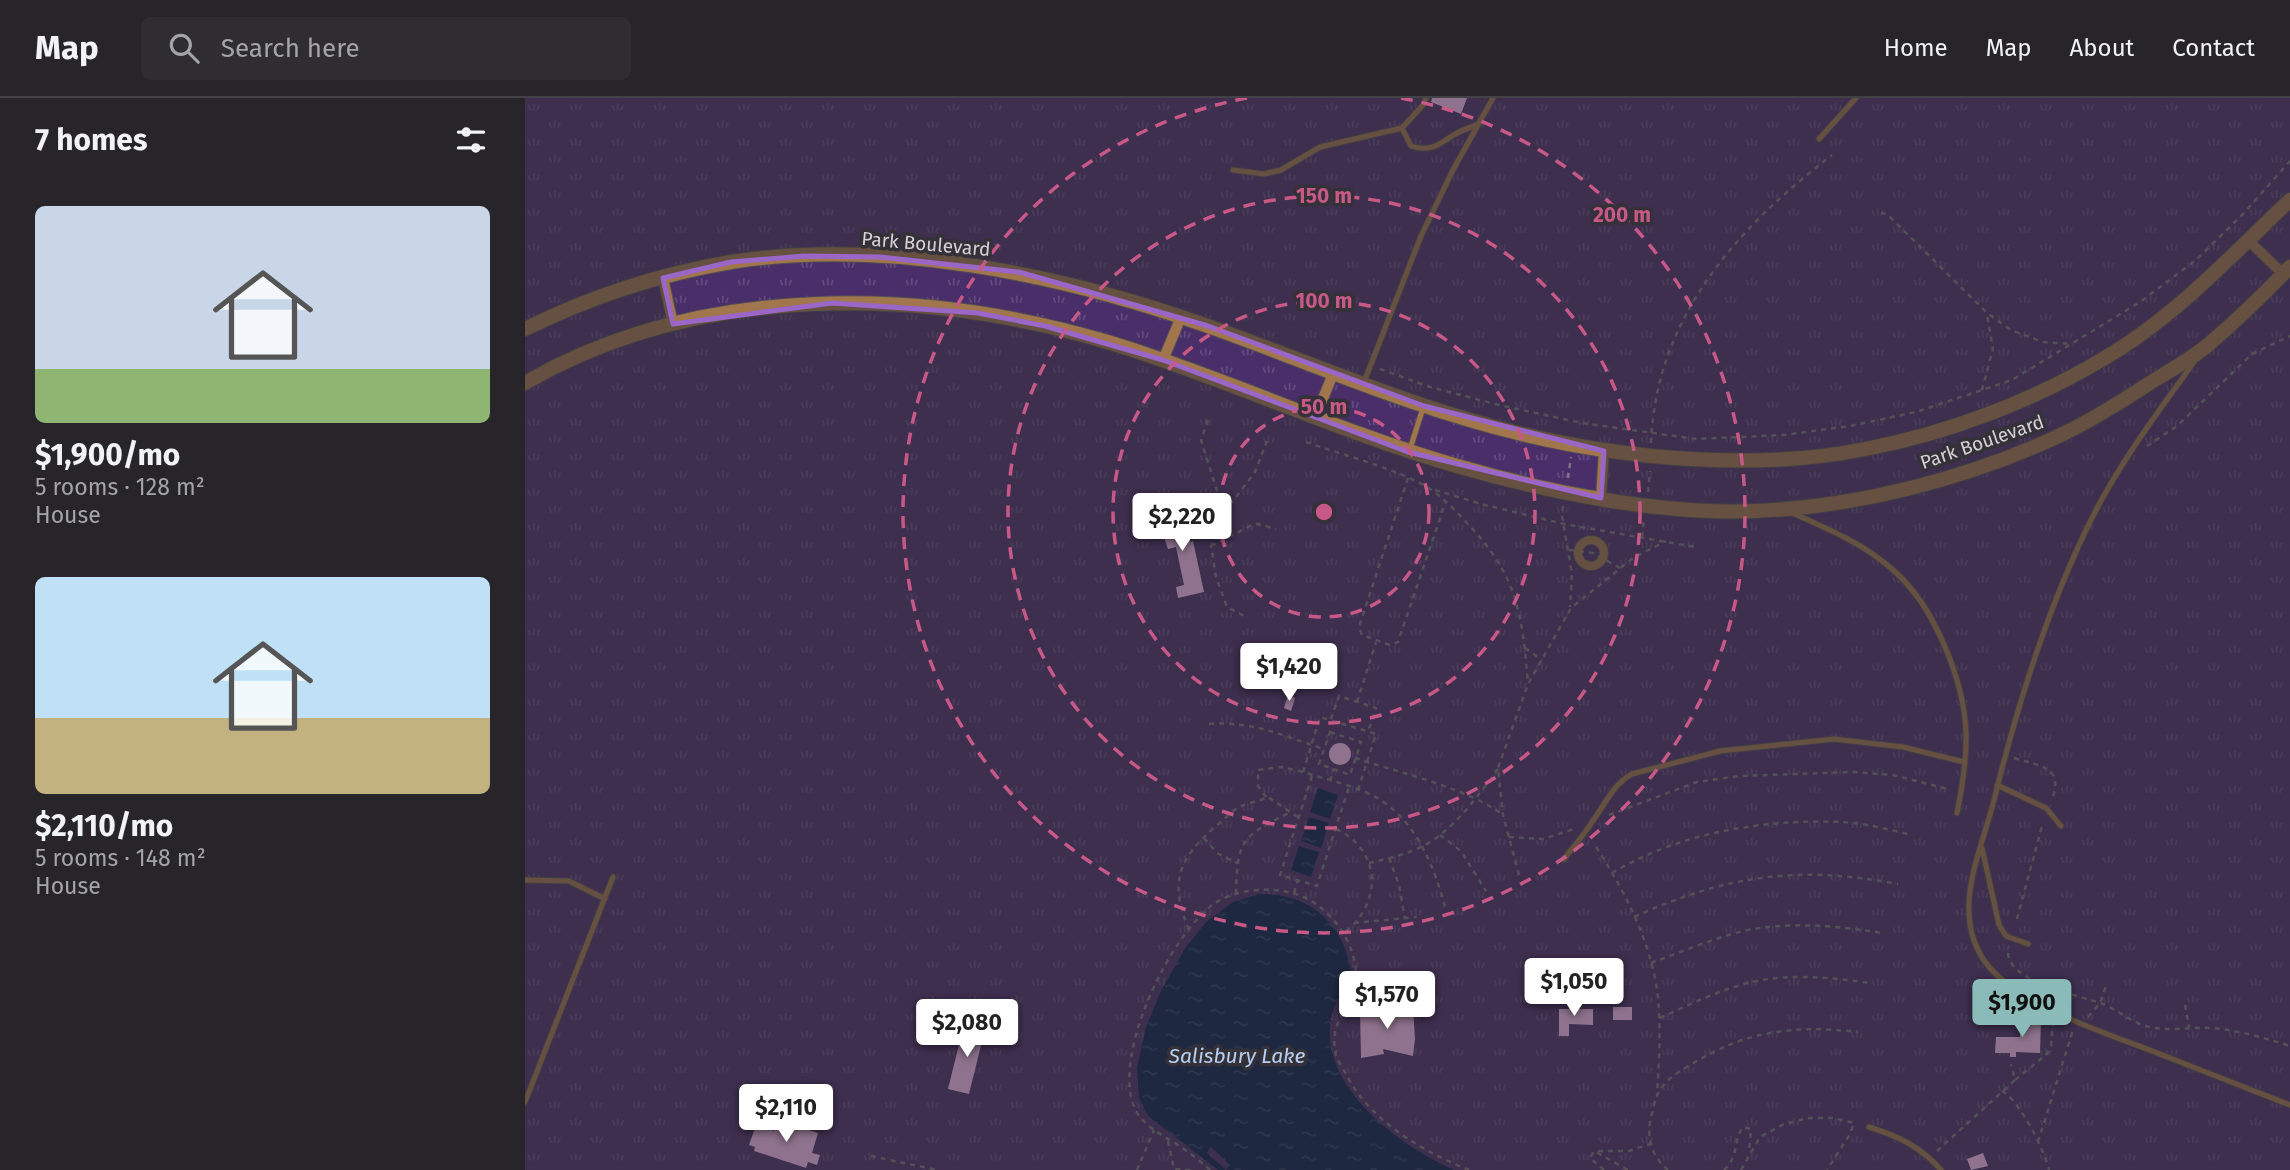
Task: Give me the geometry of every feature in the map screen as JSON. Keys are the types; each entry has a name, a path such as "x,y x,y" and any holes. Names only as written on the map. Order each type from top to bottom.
{"street":[{"name":"Park Boulevard","path":"525,329 571,307 636,285 731,262 805,256 880,257 1019,272 1130,301 1424,406 1523,434 1604,451 1651,456 1772,460 1864,450 1946,428 2040,392 2104,359 2143,333 2190,296 2290,200"},
{"name":"Park Boulevard","path":"525,383 555,365 614,341 673,324 740,312 832,303 978,313 1045,326 1163,360 1409,452 1551,490 1646,505 1752,511 1781,509 1883,494 1972,470 2065,433 2130,397 2204,348 2287,271 2248,240"},
{"path":"663,278 673,324"},
{"path":"1163,360 1181,317"},
{"path":"1315,418 1333,374"},
{"path":"1601,498 1604,451"},
{"path":"1594,541 1603,549 1603,558 1595,566 1587,565 1580,560 1579,551 1585,542 1594,541"}],"lane":[{"path":"1233,170 1264,174 1281,170 1320,147 1402,128 1424,104 1426,98"},
{"path":"1363,384 1420,236 1493,98"},
{"path":"1819,139 1856,98"},
{"path":"1402,128 1411,146 1431,149 1479,123"},
{"path":"2204,348 2124,460 2071,562 2051,610 1981,844 1969,901 1970,922 1976,949 1990,969 2020,992 2072,1020 2290,1105"},
{"path":"1409,452 1424,406"},
{"path":"1781,509 1843,535 1894,570 1930,614 1954,665 1966,732 1965,762 1957,814"},
{"path":"1564,859 1623,779 1632,774 1720,751 1834,739 1903,747 1965,762"},
{"path":"1997,785 2046,808 2061,827"},
{"path":"1981,844 1999,925 2006,936 2028,944"},
{"path":"525,1102 613,877"},
{"path":"525,880 569,881 605,899"},
{"path":"1869,1127 1907,1141 1941,1170"}],"path":[{"path":"1641,537 1660,377 1677,332 1700,288 1742,234 1779,196 1832,155"},
{"path":"1370,365 1430,387 1499,405 1582,423 1696,439 1784,435 1850,426 1916,412 2012,380 2140,302 2196,260 2243,214 2290,161"},
{"path":"1881,213 1887,214 1987,313 2011,330 2043,342 2073,344"},
{"path":"1982,390 1993,349 1987,313"},
{"path":"2145,447 2177,426 2252,354 2290,336"},
{"path":"1208,420 1201,440 1224,513"},
{"path":"1246,617 1227,607 1216,577 1211,546 1224,513 1255,472 1267,441"},
{"path":"1307,442 1408,478 1431,489 1485,505 1564,524 1695,547"},
{"path":"1567,485 1572,453"},
{"path":"1408,478 1359,627 1362,635 1390,645 1398,642 1446,500"},
{"path":"1431,489 1446,500 1477,533 1494,553 1507,575 1517,602 1528,684"},
{"path":"1564,501 1562,516 1572,574 1570,610"},
{"path":"1211,546 1250,526 1258,524 1276,529"},
{"path":"1369,863 1422,846 1440,834 1475,799 1498,768 1528,684 1570,610 1633,558 1666,541"},
{"path":"1569,550 1593,553 1620,568"},
{"path":"1357,702 1377,640"},
{"path":"1525,648 1542,660"},
{"path":"1331,720 1339,696 1376,708 1368,732"},
{"path":"1303,772 1320,717 1376,734 1358,790"},
{"path":"1209,724 1253,725 1325,749"},
{"path":"1330,732 1361,742 1355,758 1350,775 1319,764 1330,732"},
{"path":"2013,757 2052,772 2057,787 2052,800"},
{"path":"1355,758 1475,799 1503,815"},
{"path":"1299,817 1267,797 1258,786 1258,770 1282,767 1303,772 1379,799 1401,816 1422,846 1436,872 1445,907"},
{"path":"1498,768 1503,815 1519,875"},
{"path":"1330,781 1334,769"},
{"path":"1509,837 1543,839 1697,782 1739,776 1854,772 1893,775 1948,789"},
{"path":"1312,775 1280,875 1317,886 1349,787"},
{"path":"1189,930 1179,907 1178,883 1184,862 1203,837 1240,806 1267,797"},
{"path":"1236,894 1237,863 1246,838 1258,828 1289,813"},
{"path":"1612,873 1632,861 1669,846 1703,835 1752,826 1845,822 1912,835"},
{"path":"2017,919 2042,826"},
{"path":"1335,828 1350,834 1360,845 1369,863 1372,881 1369,897 1359,918 1343,934"},
{"path":"1440,834 1461,851 1486,891"},
{"path":"1203,837 1217,853 1237,863"},
{"path":"1596,847 1634,917 1651,963 1658,996 1660,1042 1657,1096 1650,1123 1650,1144 1657,1162 1668,1170"},
{"path":"1389,858 1399,886 1405,919"},
{"path":"1634,917 1710,887 1763,877 1810,873 1843,875 1898,884"},
{"path":"1294,893 1298,880"},
{"path":"1210,1170 1154,1130 1136,1111 1130,1088 1133,1046 1148,999 1167,961 1189,930 1215,904 1236,894 1267,890 1294,893 1319,905 1353,951 1355,987 1335,1028 1336,1056 1350,1082 1370,1107 1403,1136 1442,1160 1469,1170"},
{"path":"1353,923 1417,917"},
{"path":"1651,963 1744,931 1787,926 1840,926 1883,933"},
{"path":"2008,953 2008,959 2017,970 2043,986 2100,1003 2147,1026 2166,1029 2214,1028 2290,1046"},
{"path":"1659,1018 1719,993 1761,980 1831,977 1870,983"},
{"path":"2088,1017 2100,1003 2106,986"},
{"path":"2185,1006 2189,1027"},
{"path":"1930,1158 2046,1054 2051,1046 2053,1021"},
{"path":"1657,1096 1674,1074 1729,1044 1757,1034 1825,1028 1858,1032"},
{"path":"2038,1142 2073,1030"},
{"path":"2011,1064 2015,1080"},
{"path":"2002,1091 2008,1094 2038,1142 2049,1170"},
{"path":"1741,1170 1760,1137 1782,1125 1807,1118 1833,1118 1854,1123 1827,1170"},
{"path":"1724,1170 1736,1151 1739,1132 1748,1126 1751,1129 1751,1146 1747,1159"},
{"path":"1137,1170 1154,1130"},
{"path":"1168,1138 1174,1169"},
{"path":"1594,1151 1629,1151 1650,1144"},
{"path":"1594,1151 1590,1158 1604,1170"},
{"path":"1594,1151 1628,1170"},
{"path":"871,1156 937,1170"},
{"path":"1167,1170 1191,1170"}],"highlighted area":[{"path":"805,256 880,257 1019,272 1208,326 1424,406 1604,451 1601,498 1408,452 1163,360 1045,326 978,313 832,303 673,324 663,278 731,262"}],"green space":[{"path":"525,98 2290,98 2290,1170 525,1170"}],"water":[{"path":"1318,788 1338,795 1330,819 1310,812"},
{"path":"1309,817 1329,823 1321,848 1301,841"},
{"path":"1299,846 1319,852 1311,877 1291,870"},
{"name":"Salisbury Lake","path":"1259,894 1279,895 1313,908 1327,919 1345,949 1352,987 1339,999 1333,1010 1330,1028 1332,1052 1340,1074 1354,1095 1391,1132 1454,1170 1226,1170 1218,1170 1148,1116 1139,1098 1137,1068 1146,1027 1161,991 1184,950 1206,922 1233,902","holes":["1211,1147 1230,1165 1226,1170 1207,1153"]}],"building":[{"path":"1432,98 1467,98 1461,114 1431,102"},
{"path":"1179,510 1190,542 1193,541 1204,592 1178,598 1176,587 1184,585 1176,547 1168,549 1157,517"},
{"path":"1288,695 1295,698 1291,711 1284,708"},
{"path":"1340,743 1350,750 1351,754 1344,764 1340,765 1330,758 1329,754 1336,744"},
{"path":"1569,1004 1577,1004 1577,1009 1593,1009 1593,1025 1569,1024 1569,1036 1559,1036 1559,1009 1569,1009"},
{"path":"1390,1007 1413,1007 1413,1056 1383,1049 1384,1054 1361,1058 1360,1009 1382,1009 1383,1014 1390,1011"},
{"path":"1613,1007 1632,1007 1632,1020 1613,1020"},
{"path":"2020,1018 2041,1019 2040,1053 2016,1052 2016,1057 2010,1057 2010,1053 1995,1053 1996,1037 2020,1037"},
{"path":"964,1024 985,1029 969,1094 948,1089"},
{"path":"778,1120 818,1133 812,1153 820,1155 817,1165 808,1162 806,1168 754,1151 755,1147 749,1145 756,1125 774,1131"},
{"path":"1983,1153 1988,1166 1971,1170 1967,1159"}]}
